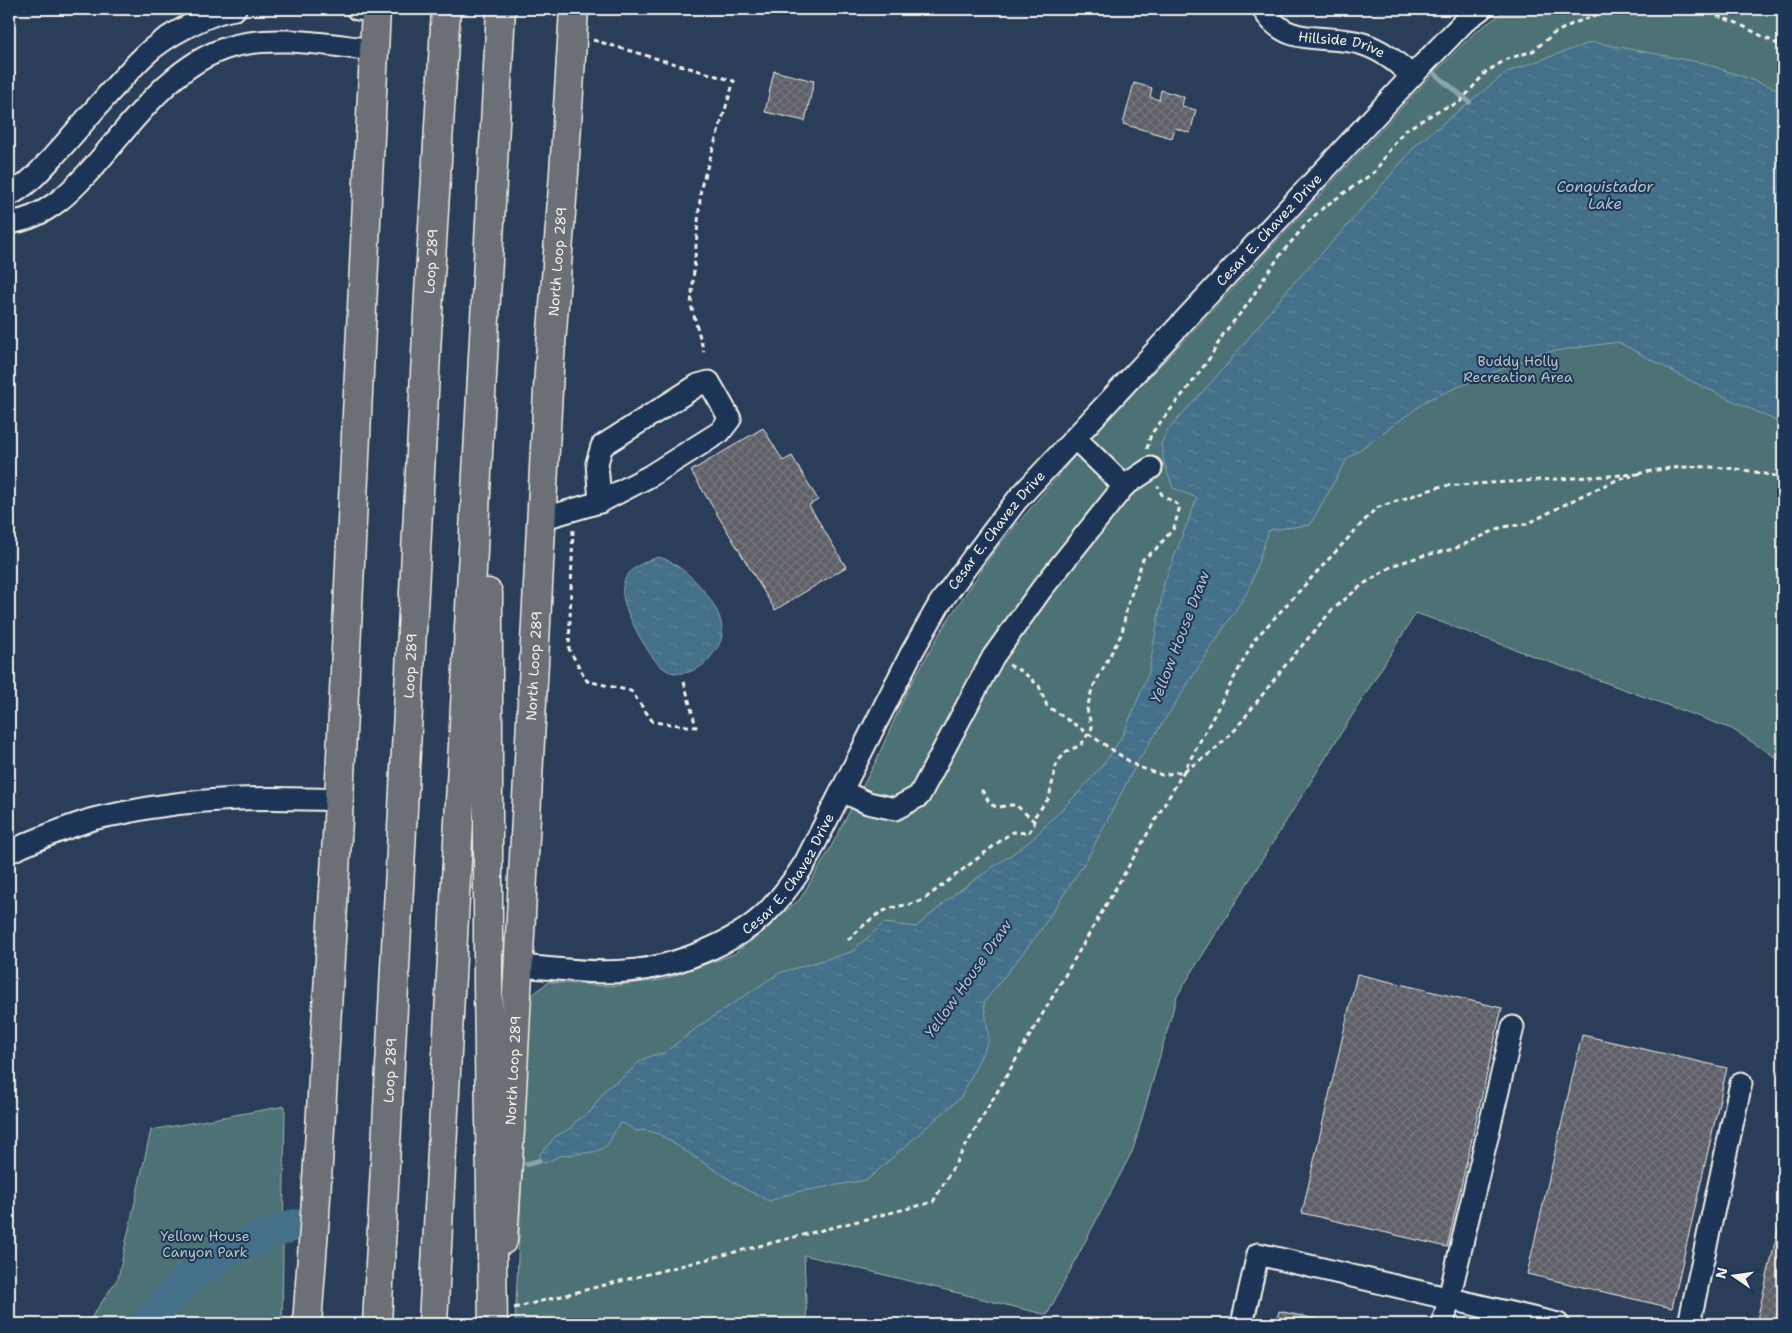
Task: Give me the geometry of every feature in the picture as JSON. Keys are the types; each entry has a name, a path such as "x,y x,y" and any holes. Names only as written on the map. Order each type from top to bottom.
{"main road":[{"path":"307,1324 316,1205 339,800 374,50 370,9"},
{"path":"429,9 429,294"},
{"name":"Loop 289","path":"377,1324 429,294 446,9"},
{"path":"433,1324 501,9"},
{"path":"493,149 511,82 516,9"},
{"name":"North Loop 289","path":"497,1320 510,1128 549,371 574,9"},
{"path":"478,436 491,498 488,556 488,984 497,1320"},
{"path":"358,1324 384,1173"}],"street":[{"path":"9,195 17,191 40,172 145,54 174,34 202,20 235,9"},
{"name":"Cesar E. Chavez Drive","path":"518,966 628,971 687,958 717,946 744,930 767,912 787,890 805,863 912,652 940,603 1017,500 1412,76 1467,18 1481,9"},
{"name":"Hillside Drive","path":"1266,14 1282,30 1300,37 1362,44 1385,53 1412,76"},
{"path":"9,223 44,211 70,192 160,92 183,72 207,56 231,47 263,42 302,42 374,50"},
{"path":"541,519 600,502 650,476 720,432 730,419 709,382 698,385 602,446 597,463 600,502"},
{"path":"1075,438 1124,486"},
{"path":"841,791 868,804 895,809 919,796 993,658 1041,590 1124,486 1151,468"},
{"path":"9,852 46,836 92,820 148,807 229,799 339,800"},
{"path":"1443,1324 1513,1027"},
{"path":"1689,1324 1741,1083"},
{"path":"1242,1324 1258,1254 1558,1324"}],"path":[{"path":"848,940 878,913 923,900 1012,832 1028,833 1034,826 1034,817 1049,798 1056,766 1060,759 1067,752 1082,745 1092,728 1087,709 1092,689 1122,633 1126,607 1143,559 1155,550 1174,528 1180,506 1162,495 1148,463 1147,448 1151,434 1191,384 1211,356 1224,333 1248,304 1281,254 1308,222 1324,207 1376,171 1384,156 1404,131 1441,109 1459,102 1486,72 1507,59 1533,51 1553,34 1572,24 1601,12 1627,9"},
{"path":"1664,9 1701,10 1737,23 1783,47"},
{"path":"589,39 734,81 701,187 691,305 704,352"},
{"path":"993,658 1023,672 1039,686 1047,706 1138,766 1162,776 1184,771 1212,752 1235,730 1332,610 1362,585 1394,565 1454,549 1502,527 1526,524 1619,479 1661,469 1736,468 1783,478"},
{"path":"497,1320 933,1202 1184,771 1255,639 1376,508 1442,486 1639,474"},
{"path":"573,509 569,649 587,681 631,690 653,722 696,727 683,678"},
{"path":"981,790 994,806 1016,805 1034,822"}],"green space":[{"name":"Buddy Holly Recreation Area","path":"1508,9 1783,9 1783,762 1732,729 1416,613 1177,996 1133,1150 1047,1315 804,1255 807,1324 515,1324 530,997 548,982 609,986 662,980 734,954 800,899 826,856 876,761 907,691 945,624 996,549 1089,439 1199,325 1431,76 1475,32"},
{"name":"Yellow House Canyon Park","path":"285,1106 282,1324 87,1324 118,1278 151,1130"}],"water":[{"name":"Conquistador Lake","path":"1592,42 1704,63 1783,91 1783,424 1693,382 1618,342 1540,353 1429,399 1347,459 1310,525 1269,530 1249,589 1138,761 1087,859 1038,934 984,1002 989,1040 961,1097 867,1180 796,1192 769,1201 743,1188 659,1134 644,1130 636,1131 620,1123 608,1144 601,1149 590,1153 560,1156 547,1162 539,1161 540,1154 556,1136 571,1128 575,1122 590,1112 606,1089 627,1074 640,1061 653,1055 664,1053 699,1026 779,973 851,952 884,923 916,927 956,893 1028,843 1081,790 1106,761 1123,735 1149,672 1164,583 1197,498 1173,488 1164,462 1161,444 1167,431 1224,368 1289,288 1347,226 1417,144 1507,72"},
{"path":"659,557 681,569 703,590 719,615 722,628 721,640 712,655 701,666 685,673 668,671 655,660 632,623 624,599 623,588 625,579 632,570 643,563"}],"building":[{"path":"774,71 814,81 805,121 765,112"},
{"path":"1134,83 1152,88 1150,97 1159,100 1161,90 1184,97 1182,106 1196,110 1190,133 1175,128 1172,138 1123,124"},
{"path":"763,428 783,461 792,456 818,500 809,505 846,567 775,610 691,471"},
{"path":"1357,974 1502,1008 1447,1247 1302,1213"},
{"path":"1582,1035 1727,1068 1672,1308 1527,1274"},
{"path":"1783,1208 1783,1324 1756,1324"},
{"path":"1279,1311 1338,1324 1276,1324"}],"waterway":[{"path":"1435,74 1469,102"},
{"name":"Yellow House Draw","path":"527,1164 539,1161"},
{"name":"Yellow House Draw","path":"147,1324 188,1279 228,1250 294,1225"}]}
